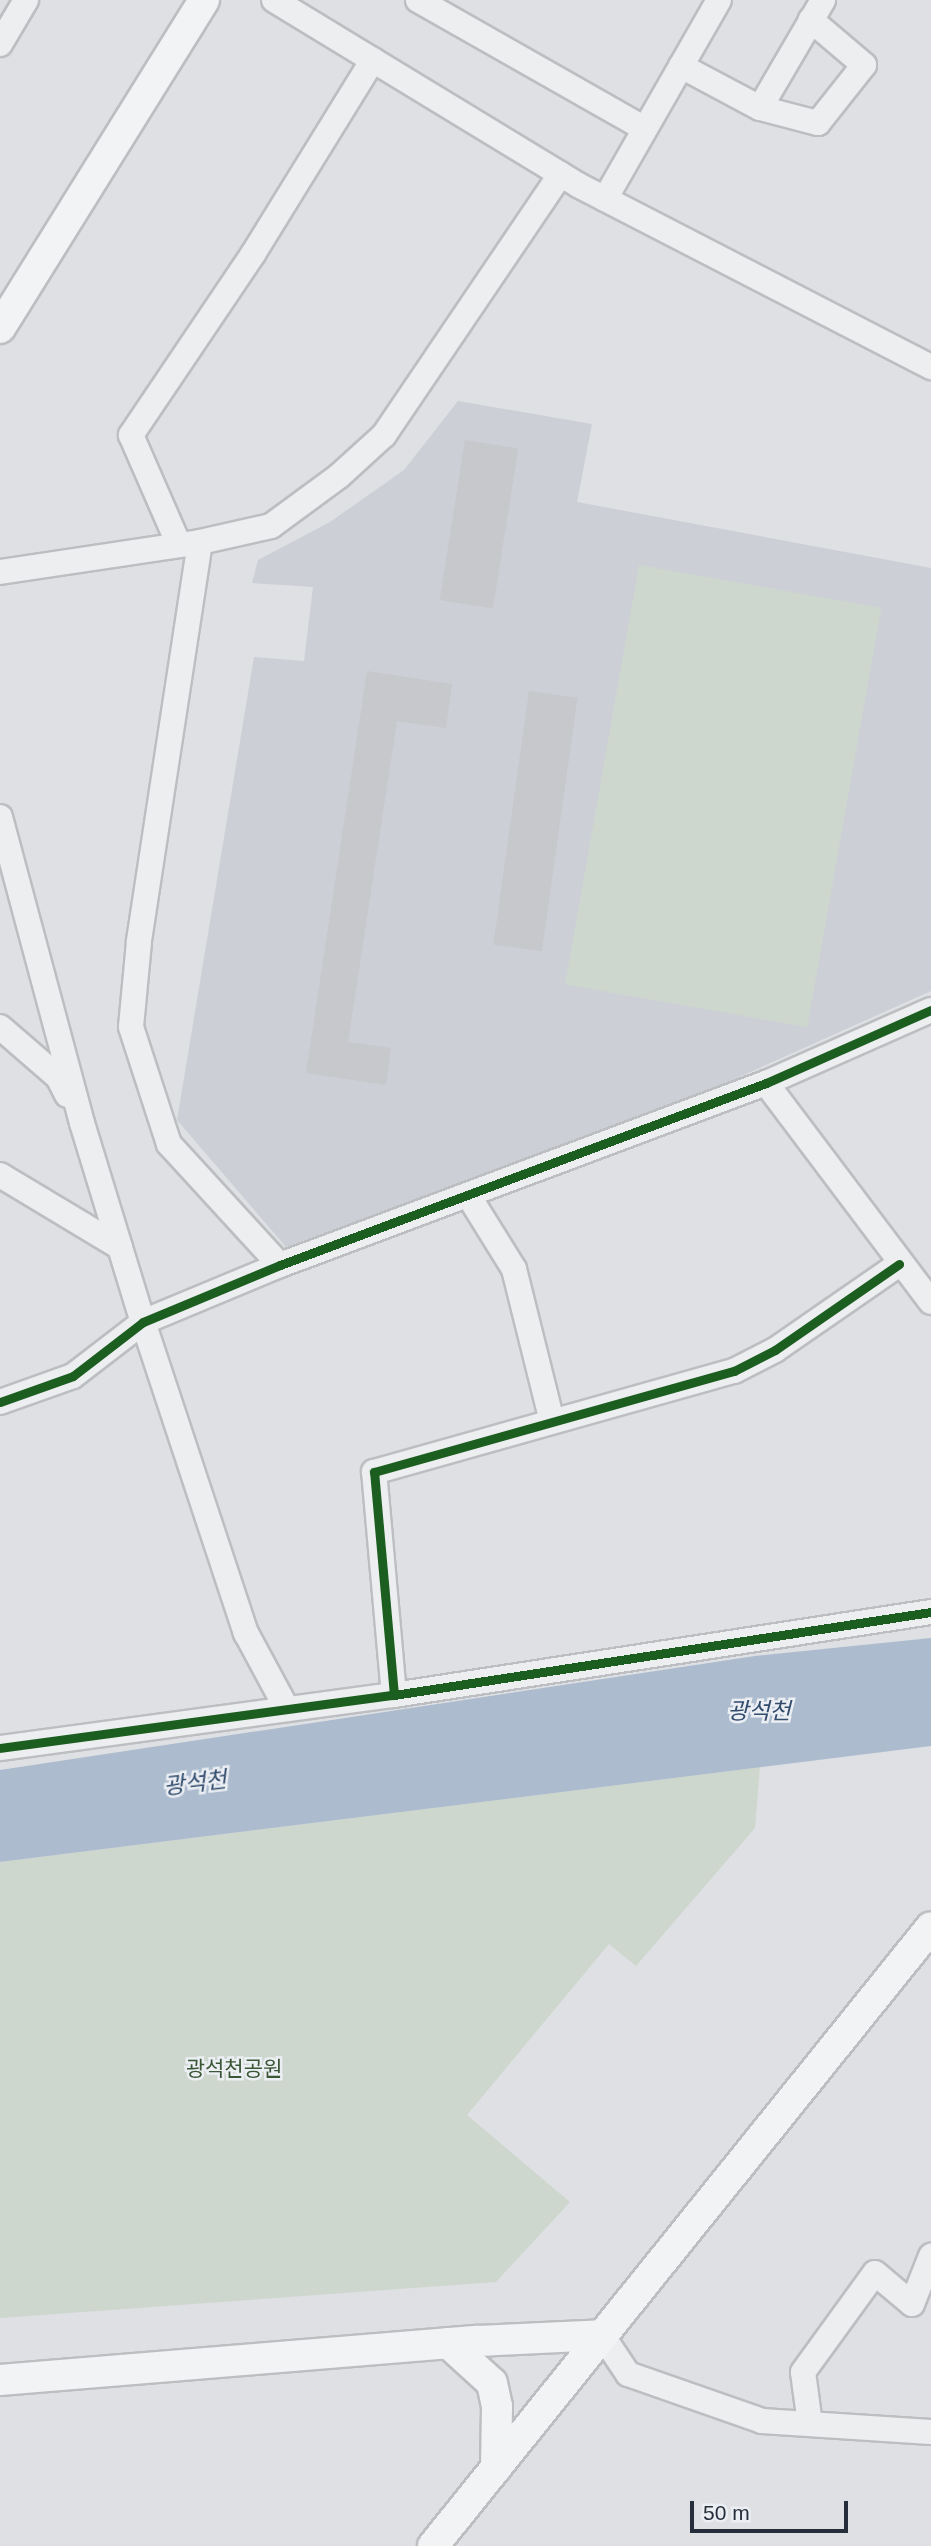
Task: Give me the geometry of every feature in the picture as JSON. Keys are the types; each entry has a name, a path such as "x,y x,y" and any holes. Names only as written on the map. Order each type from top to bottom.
{"main road":[{"path":"0,328 204,0"},
{"path":"433,2546 931,1927"},
{"path":"0,2380 448,2343 602,2335"},
{"path":"448,2343 492,2383 497,2406 496,2468"}],"street":[{"path":"0,44 26,0"},
{"path":"274,0 605,199 931,368"},
{"path":"418,0 645,129"},
{"path":"605,199 719,0"},
{"path":"681,66 760,108 818,122 864,65 817,10 760,108"},
{"path":"280,1265 169,1144 131,1027 139,942 189,544 131,435 253,254 373,60"},
{"path":"0,572 189,544 271,526 339,476 384,435 561,174"},
{"path":"0,817 82,1123 143,1322 246,1633 287,1709"},
{"path":"0,1402 73,1376 143,1322 280,1265 766,1083 931,1010"},
{"path":"0,1027 58,1077 82,1123"},
{"path":"766,1083 899,1264 928,1293"},
{"path":"0,1175 120,1247"},
{"path":"468,1195 514,1269 552,1421"},
{"path":"394,1695 374,1472 734,1371 775,1350 899,1264"},
{"path":"0,1748 394,1695 931,1612"},
{"path":"810,2424 803,2372 875,2273 912,2304 931,2256"},
{"path":"602,2335 628,2374 762,2421 931,2432"}],"shaded area":[{"path":"458,401 592,424 577,502 931,568 931,991 679,1104 286,1247 177,1120 254,657 304,661 313,587 252,583 258,560 330,522 404,470"}],"green space":[{"path":"639,565 881,608 807,1027 565,985"},
{"name":"광석천공원","path":"760,1767 755,1828 636,1966 609,1944 467,2115 570,2202 496,2282 0,2318 0,1862"}],"water":[{"name":"광석천","path":"931,1638 931,1746 0,1862 0,1770 755,1656"}],"building":[{"path":"465,440 518,448 493,608 440,600"},
{"path":"367,671 452,684 446,728 397,721 348,1042 391,1048 386,1085 306,1073"},
{"path":"529,691 578,698 542,951 493,945"}],"cycle path":[{"path":"0,1402 73,1376 143,1322 280,1265 766,1083 931,1010"},
{"path":"394,1695 374,1472 734,1371 775,1350 899,1264"},
{"path":"0,1748 394,1695 931,1612"}]}
